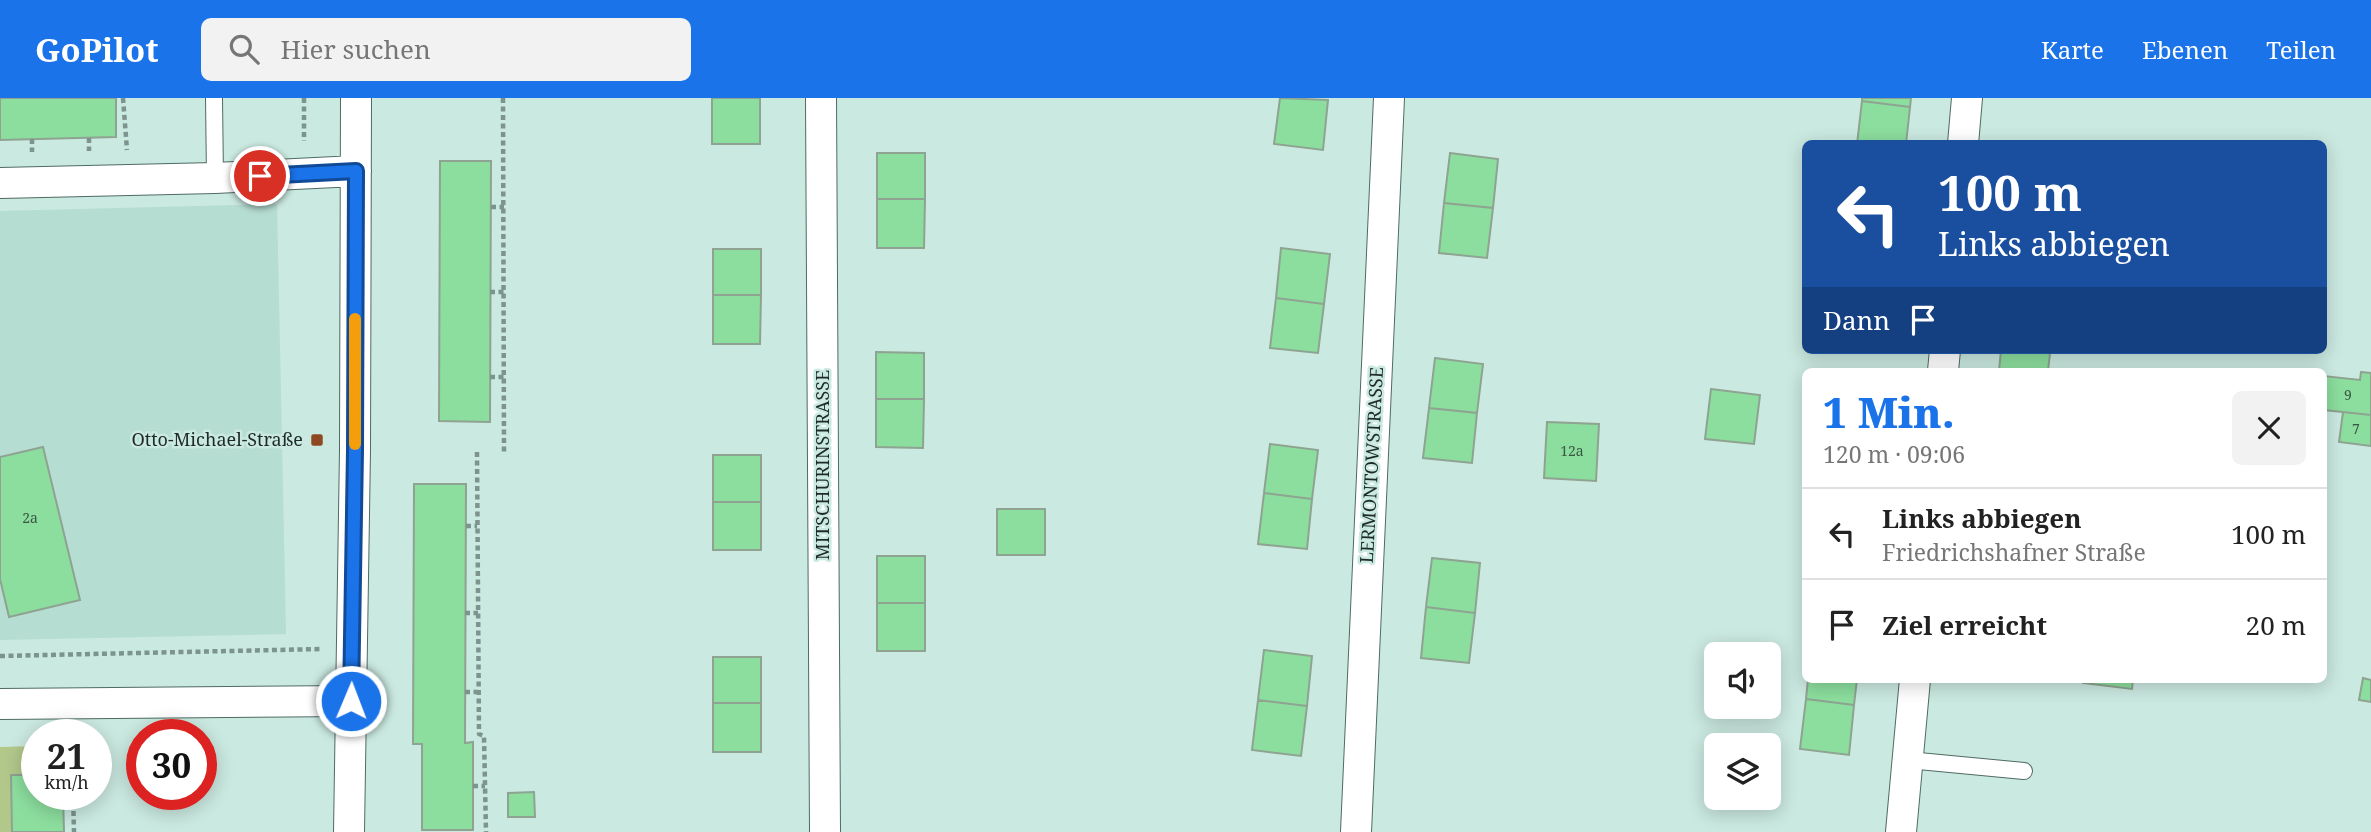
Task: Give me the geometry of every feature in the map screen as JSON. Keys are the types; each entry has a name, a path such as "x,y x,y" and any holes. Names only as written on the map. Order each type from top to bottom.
{"street":[{"path":"349,832 356,98"},
{"name":"MITSCHURINSTRASSE","path":"821,98 825,832"},
{"name":"LERMONTOWSTRASSE","path":"1356,832 1389,98"},
{"path":"1963,140 1967,98"},
{"path":"0,183 215,178 356,171"},
{"path":"1901,832 1915,683"},
{"path":"0,704 351,701"}],"lane":[{"path":"214,98 215,178"},
{"path":"1908,761 2024,771"}],"path":[{"path":"123,98 128,180"},
{"path":"304,98 304,173"},
{"path":"503,98 505,452"},
{"path":"491,207 504,207"},
{"path":"491,292 504,292"},
{"path":"490,377 504,377"},
{"path":"477,452 479,734 484,736 486,832"},
{"path":"466,526 477,526"},
{"path":"465,612 478,612"},
{"path":"0,656 352,648"},
{"path":"465,692 479,692"},
{"path":"473,786 485,786"},
{"path":"73,810 74,832"}],"shaded area":[{"path":"277,204 286,634 0,640 0,211"}],"green space":[{"path":"21,746 21,775 11,775 12,832 0,832 0,747"}],"building":[{"path":"0,98 116,98 116,137 0,140"},
{"path":"712,98 760,98 760,144 712,144"},
{"path":"1280,98 1328,100 1323,150 1274,144"},
{"path":"1862,98 1911,98 1910,107 1862,101"},
{"path":"1862,101 1910,107 1906,140 1857,140"},
{"path":"877,153 925,153 925,199 877,199"},
{"path":"1450,153 1498,159 1493,208 1444,203"},
{"path":"440,161 491,161 490,422 439,421"},
{"path":"877,199 925,199 924,248 877,248"},
{"path":"1444,203 1493,208 1487,258 1439,253"},
{"path":"1281,248 1330,254 1324,304 1276,298"},
{"path":"713,249 761,249 761,295 713,295"},
{"path":"713,295 761,295 760,344 713,344"},
{"path":"1276,298 1324,304 1318,353 1270,348"},
{"path":"876,352 924,353 924,399 876,399"},
{"path":"2001,354 2050,354 2048,368 1999,368"},
{"path":"1435,358 1483,364 1477,413 1429,408"},
{"path":"2361,372 2371,373 2371,415 2327,410 2327,376 2360,380"},
{"path":"1711,389 1760,395 1754,444 1705,439"},
{"path":"876,399 924,399 923,448 876,447"},
{"path":"1429,408 1477,413 1472,463 1423,458"},
{"path":"2343,412 2371,415 2371,446 2339,442"},
{"path":"1547,422 1599,424 1596,481 1544,478"},
{"path":"1270,444 1318,450 1312,499 1264,493"},
{"path":"43,447 80,600 9,617 0,579 0,457"},
{"path":"713,455 761,455 761,502 713,502"},
{"path":"414,484 466,484 465,743 473,742 473,830 422,830 422,744 413,744"},
{"path":"1264,493 1312,499 1307,549 1258,544"},
{"path":"713,502 761,502 761,550 713,550"},
{"path":"997,509 1045,509 1045,555 997,555"},
{"path":"877,556 925,556 925,603 877,603"},
{"path":"1432,558 1480,563 1475,613 1426,607"},
{"path":"877,603 925,603 925,651 877,651"},
{"path":"1426,607 1475,613 1469,663 1421,658"},
{"path":"1264,650 1312,656 1307,706 1258,700"},
{"path":"713,657 761,657 761,703 713,703"},
{"path":"2363,678 2371,680 2371,702 2359,700"},
{"path":"1808,683 1857,683 1854,705 1806,699"},
{"path":"2083,683 2133,683 2132,689"},
{"path":"1806,699 1854,705 1849,755 1800,749"},
{"path":"1258,700 1307,706 1301,756 1252,750"},
{"path":"713,703 761,703 761,752 713,752"},
{"path":"11,775 21,775 21,810 63,810 64,832 12,832"},
{"path":"534,792 535,817 508,817 508,793"}],"slow traffic":[{"path":"355,319 355,444"}],"place":[{"name":"Otto-Michael-Straße","path":"317,440"}],"route":[{"path":"260,176 356,171 351,701"}]}
